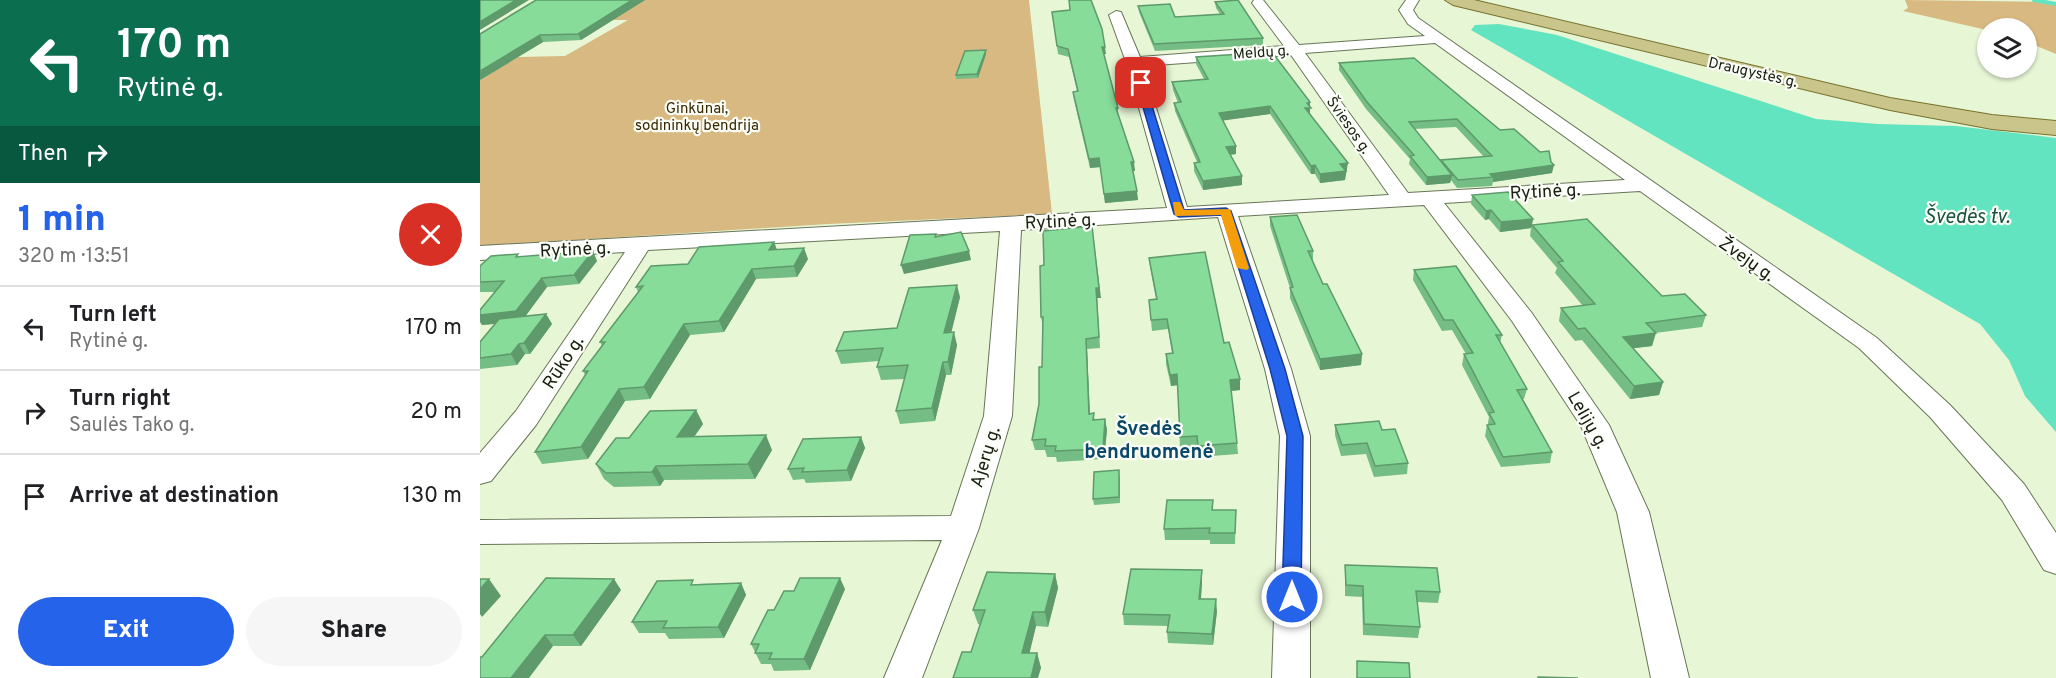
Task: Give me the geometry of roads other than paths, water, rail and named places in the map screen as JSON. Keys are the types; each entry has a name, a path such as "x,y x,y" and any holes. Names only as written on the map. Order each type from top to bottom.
{"main road":[{"name":"Draugystės g.","path":"1453,0 1890,104 1980,120 2056,128"}],"street":[{"name":"Žvejų g.","path":"1413,0 1406,10 1407,14 1438,39 1641,185 1868,343 1940,411 2013,492 2056,561"},
{"name":"Šviesos g.","path":"1258,3 1416,199"},
{"path":"1116,15 1134,62 1179,214"},
{"name":"Meldų g.","path":"1134,62 1438,39"},
{"name":"Rytinė g.","path":"480,253 640,246 1641,185"},
{"name":"Lelijų g.","path":"1416,199 1515,307 1595,425 1633,512 1670,678"},
{"path":"1226,211 1278,369 1295,436 1291,678"},
{"name":"Ajerų g.","path":"903,678 963,528 998,416 1011,224"},
{"name":"Rūko g.","path":"480,473 526,418 640,246"},
{"path":"480,532 963,528"}],"water":[{"name":"Švedės tv.","path":"1499,24 1557,35 1816,119 1878,124 1956,126 2056,138 2056,432 2025,396 2009,360 1980,324 1471,30 1475,25"}],"waterway":[{"path":"2034,0 2056,4"}],"district":[{"name":"Švedės bendruomenė","path":"1149,440"}],"park label":[{"name":"Ginkūnai, sodininkų bendrija","path":"697,116"}]}
